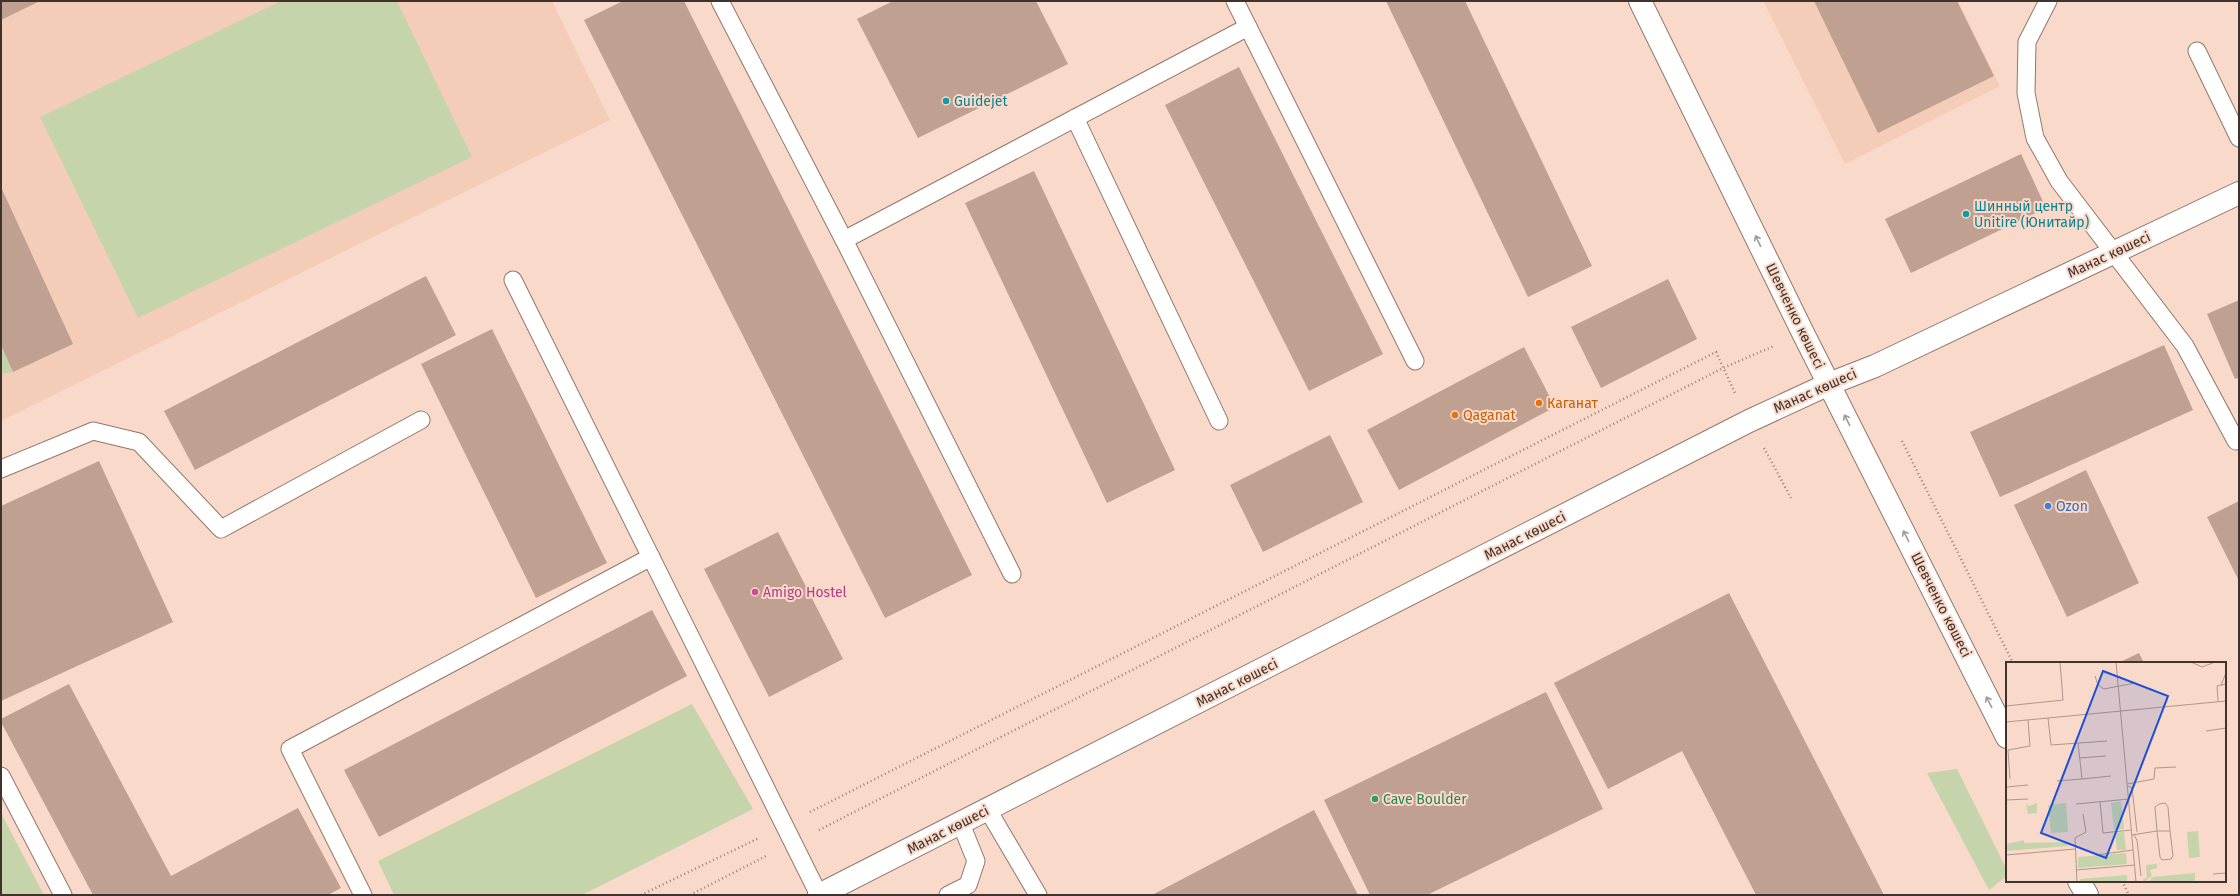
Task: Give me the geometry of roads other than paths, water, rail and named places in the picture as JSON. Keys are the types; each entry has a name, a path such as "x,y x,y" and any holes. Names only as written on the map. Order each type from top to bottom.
{"street":[{"name":"Шевченко көшесі","path":"1640,1 1803,333 2006,735"},
{"name":"Манас көшесі","path":"819,895 961,824 1735,428 1829,384 1875,366 2239,193"},
{"path":"2080,882 2086,895"}],"lane":[{"path":"720,1 844,240 1012,574"},
{"path":"1235,1 1415,361"},
{"path":"2048,1 2027,42 2026,93 2035,138 2059,181 2112,253 2185,346 2236,441"},
{"path":"844,240 1248,27"},
{"path":"2197,51 2239,138"},
{"path":"1076,118 1220,421"},
{"path":"514,280 819,895"},
{"path":"1,469 93,431 139,442 221,529 421,420"},
{"path":"363,895 290,748 651,557"},
{"path":"1,776 63,895"},
{"path":"988,810 1038,895"},
{"path":"948,895 968,885 976,861 961,824"}],"place":[{"name":"Guidejet","path":"946,101"},
{"name":"Шинный центр Unitire (Юнитайр)","path":"1966,214"},
{"name":"Каганат","path":"1539,403"},
{"name":"Qaganat","path":"1455,415"},
{"name":"Ozon","path":"2048,506"},
{"name":"Amigo Hostel","path":"755,592"},
{"name":"Cave Boulder","path":"1375,799"}]}
